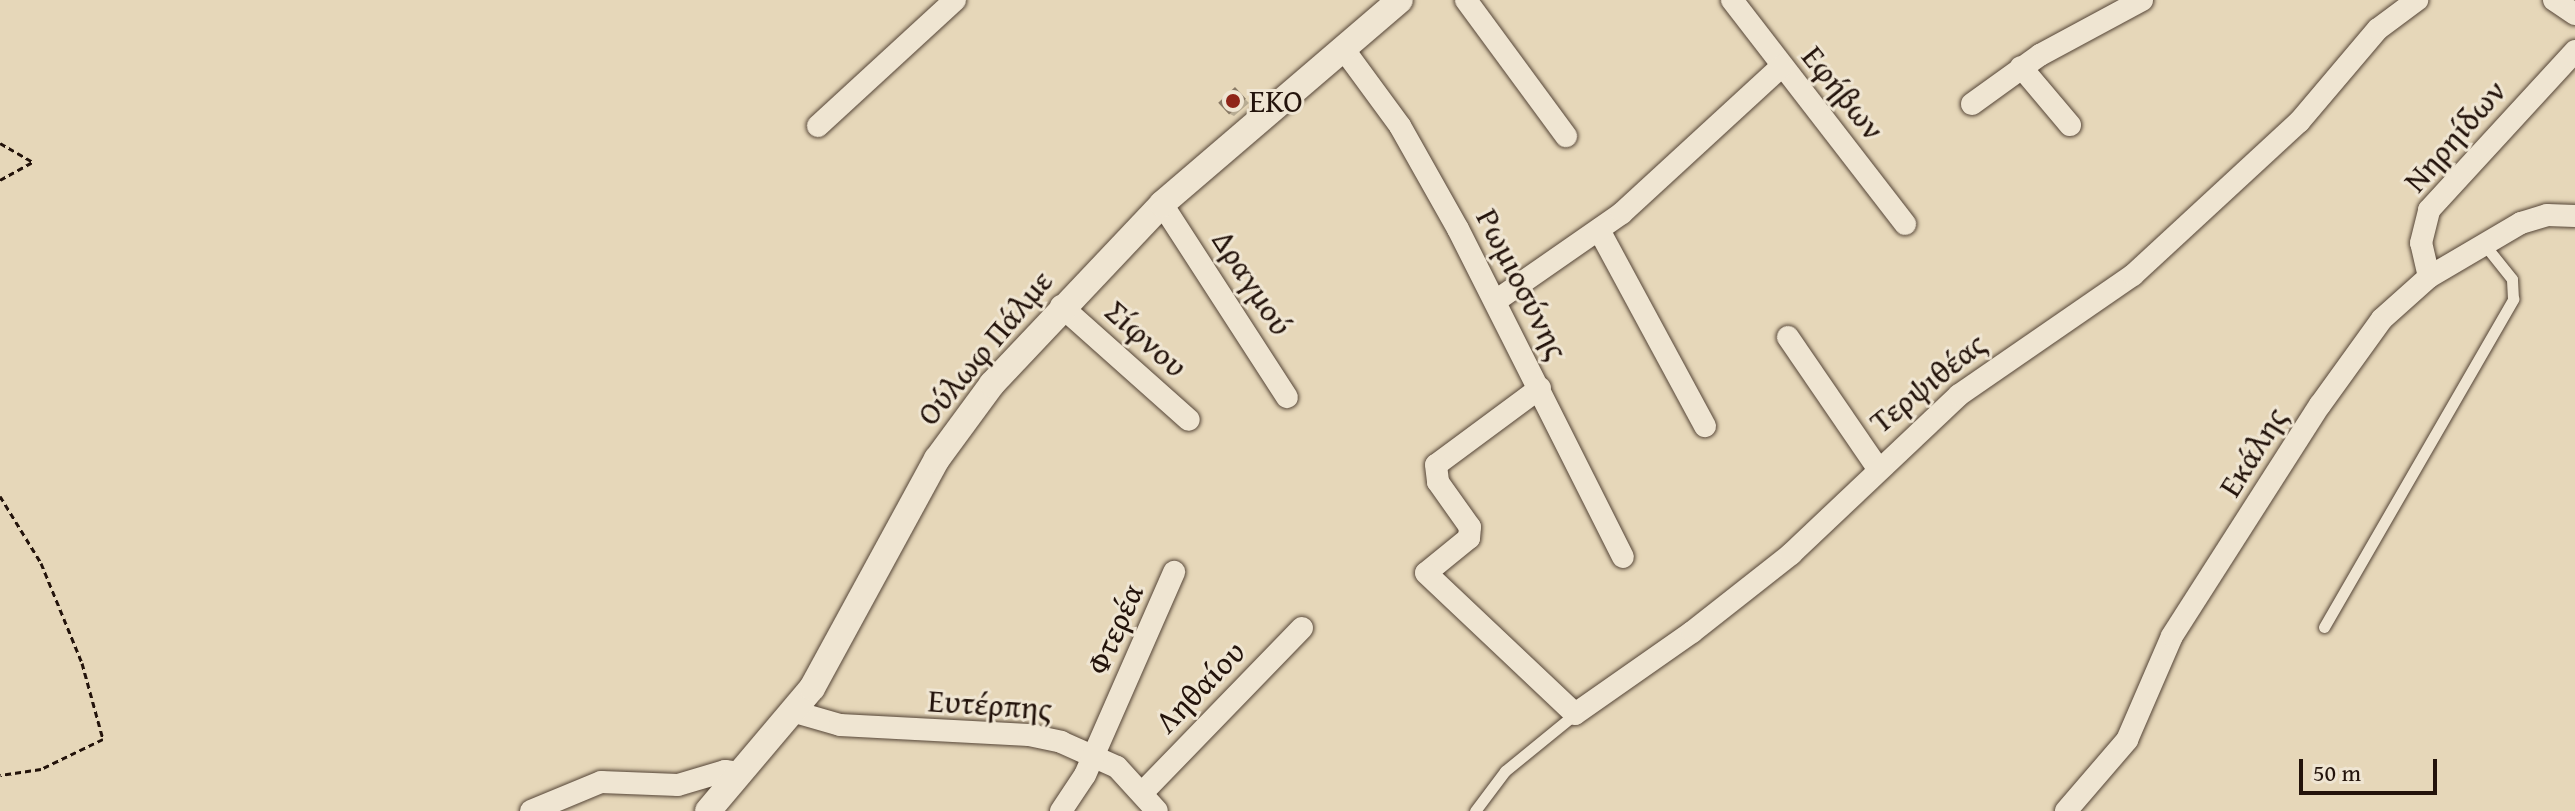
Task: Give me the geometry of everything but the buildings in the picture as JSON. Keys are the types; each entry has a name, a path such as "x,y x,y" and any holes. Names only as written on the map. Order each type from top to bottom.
{"street":[{"path":"818,126 955,0"},
{"name":"Ούλωφ Πάλμε","path":"708,811 795,712 958,427 1061,306 1162,204 1345,51 1400,0"},
{"path":"1466,0 1566,136"},
{"name":"Εφήβων","path":"1732,0 1905,224"},
{"path":"1972,104 2021,67 2142,0"},
{"name":"Τερψιθέας","path":"1575,714 1692,632 1791,554 1877,467 1983,376 2151,259 2299,122 2378,29 2417,0"},
{"path":"2554,0 2575,14"},
{"name":"Ρωμιοσύνης","path":"1345,51 1400,126 1497,300 1623,557"},
{"name":"Νηρηίδων","path":"2429,277 2421,239 2429,210 2575,51"},
{"path":"1497,300 1599,230 1781,67"},
{"path":"2021,67 2070,125"},
{"name":"Δραγμού","path":"1162,204 1287,397"},
{"name":"Εκάλης","path":"2066,811 2133,731 2172,636 2320,405 2382,319 2429,277 2484,244 2533,218 2575,216"},
{"path":"1599,230 1705,426"},
{"name":"Σίφνου","path":"1061,306 1189,420"},
{"path":"1788,337 1877,467"},
{"path":"1540,388 1436,465 1438,482 1470,527 1469,538 1426,573 1575,714"},
{"name":"Φτερέα","path":"1061,811 1094,754 1174,572"},
{"name":"Ληθαίου","path":"1144,791 1302,628"},
{"name":"Ευτέρπης","path":"795,712 822,722 875,729 1029,735 1094,754 1144,791 1157,811"},
{"path":"531,811 601,782 678,785 719,772 742,773"}],"lane":[{"path":"2324,627 2513,299 2512,279 2484,244"},
{"name":"Τερψιθέας","path":"1475,811 1505,771 1575,714"}],"path":[{"path":"0,143 33,162 0,180"},
{"path":"0,496 41,563 82,663 103,739 41,769 0,775"}],"place":[{"name":"EKO","path":"1233,101"}]}
